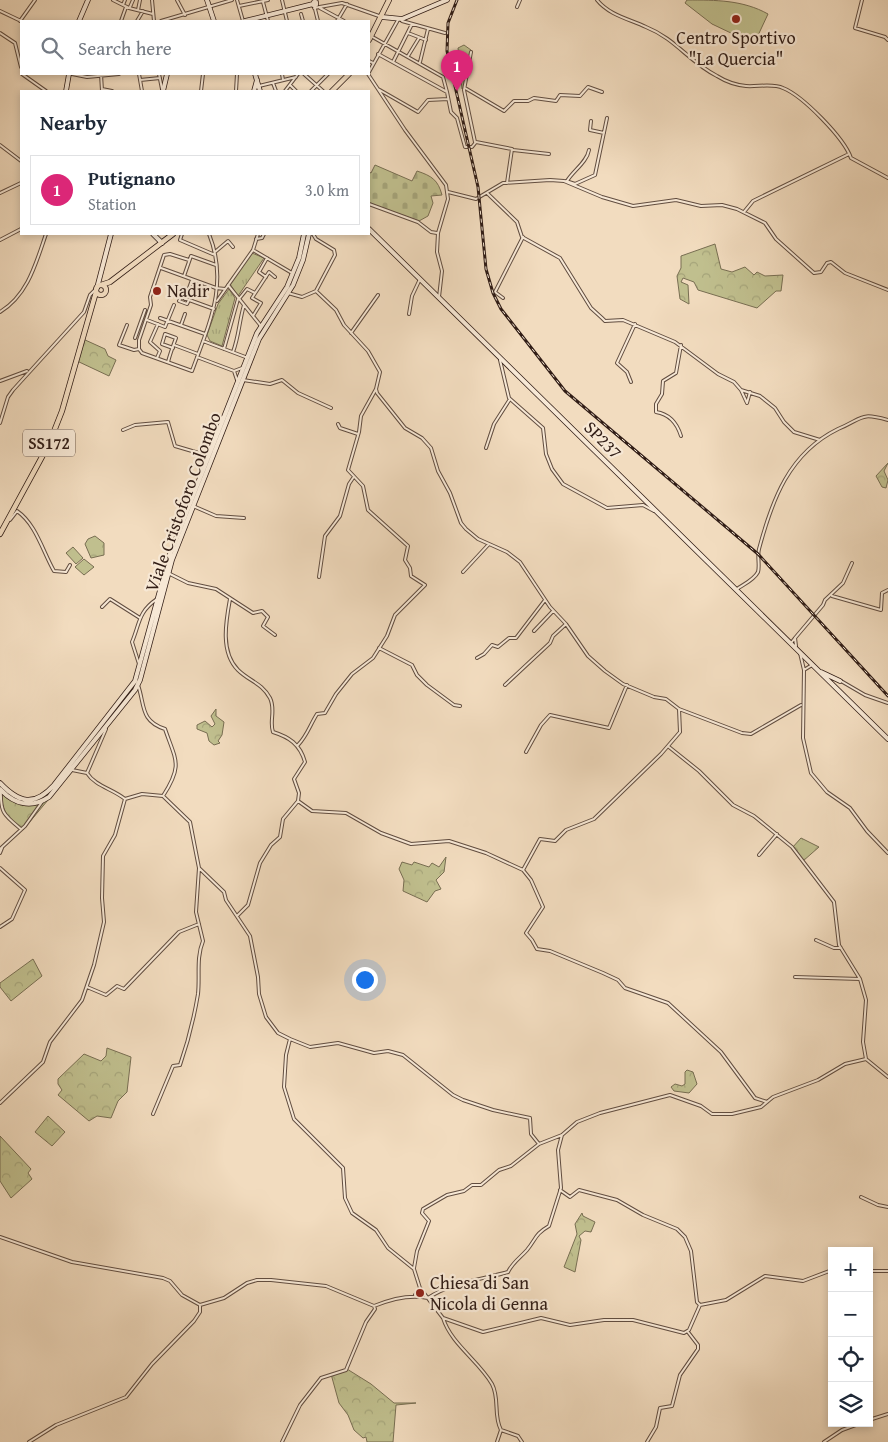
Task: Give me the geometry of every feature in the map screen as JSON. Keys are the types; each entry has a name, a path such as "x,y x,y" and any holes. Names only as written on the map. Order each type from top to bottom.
{"main road":[{"path":"79,20 88,0"},
{"path":"208,0 214,20"},
{"path":"370,35 382,17 389,0"},
{"path":"382,17 398,19 446,0"},
{"path":"248,20 315,4"},
{"path":"66,90 71,75"},
{"path":"163,90 167,75"},
{"path":"255,75 260,90"},
{"path":"333,90 347,75"},
{"path":"254,90 257,80"},
{"name":"SP237","path":"370,230 806,660 829,678"},
{"path":"100,289 99,274 111,235"},
{"path":"154,235 162,243"},
{"path":"100,289 172,235"},
{"name":"Viale Cristoforo Colombo","path":"43,801 107,726 136,683 166,571 262,327 286,292 303,250 304,235"},
{"name":"Viale Cristoforo Colombo","path":"286,292 309,235"},
{"path":"99,274 100,289"},
{"name":"SS172","path":"0,534 49,444 62,411 90,310 100,289"},
{"name":"Viale Cristoforo Colombo","path":"241,380 244,367 249,358"},
{"name":"Viale Cristoforo Colombo","path":"0,783 14,796 24,800 35,799 47,793 136,683 139,666 166,571 209,456 217,440"},
{"path":"829,678 840,681"},
{"path":"829,678 888,739"},
{"path":"833,684 835,681 840,681"},
{"path":"1,790 19,803 31,804 43,801"}],"street":[{"path":"22,20 35,0"},
{"path":"113,0 126,7 153,14"},
{"path":"125,0 126,7"},
{"path":"120,20 126,7 133,0"},
{"path":"138,10 140,0"},
{"path":"152,0 154,20"},
{"path":"177,0 185,15"},
{"path":"173,20 224,1 232,0"},
{"path":"238,0 244,20"},
{"path":"239,6 268,0"},
{"path":"282,0 288,20"},
{"path":"517,7 520,0"},
{"path":"597,0 609,12 646,26 675,42 695,63 718,77 745,86 784,88 831,126 854,160 888,178"},
{"path":"862,0 855,28 885,37 888,40"},
{"path":"263,1 268,20"},
{"path":"315,4 347,4 382,17"},
{"path":"315,4 338,20 347,4"},
{"path":"315,4 318,20"},
{"path":"0,10 20,20"},
{"path":"138,20 143,11"},
{"path":"301,14 303,20"},
{"path":"370,69 398,19 445,34"},
{"path":"393,62 412,24"},
{"path":"420,62 428,29"},
{"path":"0,33 15,44 20,63"},
{"path":"408,33 426,40"},
{"path":"370,37 420,62 443,77 451,112 457,118 465,147 472,146 476,142"},
{"path":"408,56 419,38"},
{"path":"471,52 464,92 476,142"},
{"path":"378,54 447,92"},
{"path":"23,75 45,90"},
{"path":"76,75 87,77 100,75 102,90"},
{"path":"139,75 142,90"},
{"path":"159,75 163,90"},
{"path":"200,90 203,75"},
{"path":"236,90 237,75"},
{"path":"282,75 284,80"},
{"path":"305,75 322,90"},
{"path":"312,90 327,75"},
{"path":"369,75 416,146 442,178 448,192 448,199 438,233 438,252 442,271 439,297"},
{"path":"259,86 296,77"},
{"path":"286,90 296,77"},
{"path":"140,80 160,78"},
{"path":"273,83 276,90"},
{"path":"290,85 295,90"},
{"path":"465,88 504,110 514,101 528,101 535,98 556,101 560,94 580,96 588,87 602,92"},
{"path":"378,89 418,112 428,100 448,99"},
{"path":"448,192 476,199 503,183 550,180 575,184 595,175 607,118"},
{"path":"591,121 590,130 604,133"},
{"path":"476,142 549,154"},
{"path":"0,145 20,160"},
{"path":"507,183 512,149"},
{"path":"566,182 574,170 588,157 589,150"},
{"path":"744,212 754,201 849,152"},
{"path":"566,182 602,197 633,206 676,200 702,206 722,205 744,212 765,222 776,239 814,273 821,272 827,263 831,262 845,273 888,290"},
{"path":"0,193 20,183"},
{"path":"487,193 517,222 518,231 523,237 560,258 590,308 602,318 610,321 618,319 635,324 680,345 718,374 734,382 741,390 746,403 750,392"},
{"path":"370,204 418,222 431,232 438,233"},
{"path":"0,240 20,230"},
{"path":"0,312 17,299 23,290 33,270 46,235"},
{"path":"182,235 180,240 215,253"},
{"path":"139,349 142,353 192,371 216,301 215,253 208,235"},
{"path":"216,301 253,250 258,235"},
{"path":"256,240 262,238 264,235"},
{"path":"286,292 302,297 316,291 335,255 334,250 316,239 314,235"},
{"path":"503,298 495,292 523,237"},
{"path":"308,240 316,239"},
{"path":"215,253 228,241 233,247"},
{"path":"253,250 293,273"},
{"path":"139,349 142,332 151,305 150,297 164,255 170,254 190,260"},
{"path":"184,276 191,256 216,265"},
{"path":"266,276 258,272 267,258"},
{"path":"160,268 216,288 225,289"},
{"path":"253,316 261,304 252,298 269,272 275,277"},
{"path":"185,298 192,279"},
{"path":"410,314 412,296 420,279"},
{"path":"228,285 262,327"},
{"path":"224,349 239,299 247,288 255,293"},
{"path":"0,423 8,398 29,370 84,312 90,298 100,289"},
{"path":"90,298 100,289"},
{"path":"298,746 307,734 307,729 317,714 325,713 336,694 352,674 373,658 387,636 396,615 425,585 411,576 410,568 405,560 408,546 368,510 363,486 353,478 348,468 361,416 376,389 380,372 368,351 351,333 336,310 316,291"},
{"path":"351,333 378,295"},
{"path":"189,300 188,304 179,301 180,297 185,298 214,309"},
{"path":"147,320 165,326 174,305"},
{"path":"233,352 239,337 239,324 244,306"},
{"path":"135,338 145,310"},
{"path":"181,325 185,314"},
{"path":"160,318 205,334"},
{"path":"157,358 160,351 150,342 158,324"},
{"path":"631,382 627,372 617,363 635,324"},
{"path":"127,326 120,345 134,350 139,349"},
{"path":"138,331 142,332"},
{"path":"168,362 173,347 176,338 165,334 162,344 173,347 198,354"},
{"path":"203,341 249,358"},
{"path":"680,345 676,373 664,381 662,394 656,404 656,412 670,417 678,426 681,436"},
{"path":"197,357 234,371 241,380 270,384 282,380 298,393 331,408"},
{"path":"500,358 510,399 543,428 546,454 552,469 563,484 607,508 643,505 651,511 655,510"},
{"path":"234,371 244,367"},
{"path":"0,381 29,370"},
{"path":"376,389 377,393 405,428 422,438 432,448 438,470 450,492 460,523 478,539 507,552 520,562 545,600 566,624 588,656 612,676 654,697 666,699 679,709 742,733 751,734 802,705"},
{"path":"741,390 760,396 775,408 784,422 794,432 820,440"},
{"path":"486,448 495,422 510,399"},
{"path":"735,590 752,580 758,571 758,554 768,512 780,484 798,460 827,434 865,415 888,420"},
{"path":"123,430 135,425 168,422 175,446 209,456"},
{"path":"338,424 340,428 358,434"},
{"path":"318,577 325,536 340,516 349,484 353,478"},
{"path":"193,506 214,516 244,518"},
{"path":"8,519 10,520 17,511 23,516 42,546 44,554 54,571 66,572 70,565"},
{"path":"463,572 488,544"},
{"path":"790,644 823,605 825,600 832,596 844,583 852,563"},
{"path":"166,571 188,583 216,589 254,614 262,611 268,617 263,624 264,628 275,635"},
{"path":"832,596 881,610 882,593 888,590"},
{"path":"102,606 110,599 140,618"},
{"path":"139,666 132,642 137,633 141,614 157,599"},
{"path":"230,599 226,625 228,653 239,671 261,685 269,697 273,709 273,732 290,738 298,746 305,762 294,780 300,793 298,801 283,819 280,837 271,845 260,863 248,905 237,916"},
{"path":"477,658 484,654 492,645 498,647 509,638 516,638 545,600"},
{"path":"534,630 553,611"},
{"path":"504,686 550,644 553,636 566,624"},
{"path":"795,638 804,668"},
{"path":"379,648 412,665 417,675 428,685 454,705 460,706"},
{"path":"806,660 802,705 803,738 811,773 827,792 850,808 867,831 888,853"},
{"path":"804,668 812,665"},
{"path":"840,681 865,695 888,703"},
{"path":"136,683 143,709 154,725 165,729 177,761 174,778 163,796"},
{"path":"526,752 541,725 550,714 609,728 627,685"},
{"path":"523,870 540,839 555,841 566,830 594,819 668,747 680,732 679,709"},
{"path":"87,773 107,726"},
{"path":"668,747 699,772 733,805 754,816 792,847 834,902 836,932 841,948 860,979 866,1000 863,1042 866,1059 888,1077"},
{"path":"72,769 87,773 91,780 117,792 125,800"},
{"path":"1,790 0,807 8,818 21,829"},
{"path":"125,800 142,794 163,796 190,822 199,868 196,905 203,941 199,949 198,986 191,1034 180,1065 173,1066 153,1114"},
{"path":"0,1103 43,1062 50,1042 82,1000 104,922 103,856 115,835 125,800"},
{"path":"0,853 1,848 21,829 43,801"},
{"path":"298,801 312,811 346,813 381,833 411,844 449,841 479,850 523,870 531,880 543,907 526,934 537,949 550,951 603,972 618,980 625,988 668,1003 721,1052 756,1098 767,1102"},
{"path":"759,855 777,834"},
{"path":"0,868 25,890 12,919 0,927"},
{"path":"199,868 224,892 226,900 250,936 262,1006 274,1028 281,1035 310,1047 338,1043 374,1053 388,1051 403,1055 453,1095 463,1100 493,1110 530,1118 529,1128 531,1134 539,1144"},
{"path":"87,987 106,995 117,986 124,989 178,932 199,924"},
{"path":"816,940 834,948 841,948"},
{"path":"795,977 860,979"},
{"path":"290,1039 286,1055 284,1087 294,1118 343,1168 345,1198 352,1213 376,1230 388,1248 414,1269"},
{"path":"522,1442 518,1436 501,1430 496,1420 496,1396 492,1385 454,1337 443,1318 420,1288 414,1269 417,1252 429,1221 422,1213 423,1209 447,1195 464,1191 472,1185 481,1185 499,1170 511,1166 539,1144 562,1135 577,1122 600,1113 670,1095 701,1106 712,1114 746,1111 761,1107 780,1094 818,1080 845,1064 866,1059"},
{"path":"0,1237 72,1262 163,1278 170,1281 182,1295 200,1305 224,1298 252,1282 271,1280 326,1286 374,1306 415,1295 428,1298 443,1287 459,1282 482,1280 508,1272 514,1262 528,1250 537,1233 549,1226 560,1190 558,1150 562,1135"},
{"path":"560,1190 570,1197 580,1190 607,1197 677,1229 685,1237 691,1251 697,1302 700,1305"},
{"path":"861,1197 888,1207"},
{"path":"700,1305 726,1300 766,1276 802,1281 828,1271"},
{"path":"873,1271 888,1271"},
{"path":"415,1295 420,1288"},
{"path":"30,1442 56,1425 126,1397 152,1364 194,1321 200,1312 200,1305"},
{"path":"688,1332 700,1305"},
{"path":"282,1442 300,1405 322,1378 346,1370 366,1322 375,1309 374,1306"},
{"path":"443,1318 483,1332 542,1318 570,1325 604,1320 633,1320 684,1333 688,1332"},
{"path":"647,1442 656,1427 660,1408 672,1406 680,1374 698,1349 698,1345 688,1332"},
{"path":"873,1419 888,1414"},
{"path":"824,1442 850,1427"},
{"path":"496,1442 501,1430"}],"green space":[{"name":"Centro Sportivo \"La Quercia\"","path":"687,0 739,3 768,14 754,44 712,24 685,3"},
{"path":"464,45 471,50 466,84 462,89 458,48"},
{"path":"375,165 412,181 417,171 434,179 442,195 431,196 433,203 428,216 419,221 370,203 371,173"},
{"path":"715,244 721,269 732,272 745,267 754,275 757,272 765,276 783,275 781,291 776,291 757,308 698,290 694,282 683,278 681,282 688,285 689,304 680,299 677,276 681,268 681,256"},
{"path":"252,253 264,258 238,296 230,284"},
{"path":"229,289 235,298 222,346 210,341 207,335 218,304"},
{"path":"83,339 105,349 108,356 116,360 109,376 77,361"},
{"path":"888,463 884,471 888,480 886,488 882,487 876,476"},
{"path":"95,536 104,543 104,555 91,558 85,544 88,539"},
{"path":"73,547 83,558 76,564 66,553"},
{"path":"84,559 94,567 84,575 75,567"},
{"path":"216,709 216,716 224,722 222,735 218,741 220,743 214,745 209,741 207,733 197,729 197,725 205,721 212,727 215,724 211,716"},
{"path":"2,793 20,805 48,800 23,830 4,810"},
{"path":"801,838 819,847 803,861 792,848"},
{"path":"446,857 444,872 436,880 441,889 435,891 427,902 403,891 404,880 399,869 402,862 412,865 414,862 429,867 432,863 439,867"},
{"path":"33,959 42,976 11,1001 0,987 0,983"},
{"path":"107,1048 131,1057 127,1092 118,1101 111,1118 97,1116 89,1121 58,1095 62,1090 58,1084 58,1079 84,1054 101,1061 106,1056"},
{"path":"687,1070 693,1072 697,1084 689,1093 674,1091 671,1087 675,1084 682,1086 685,1084 685,1072"},
{"path":"48,1116 65,1132 52,1146 35,1132"},
{"path":"0,1136 31,1169 28,1173 32,1179 11,1198 0,1181"},
{"path":"582,1213 583,1216 595,1222 591,1232 585,1231 579,1236 581,1240 575,1272 564,1267 577,1234 575,1224"},
{"path":"347,1369 371,1384 394,1403 416,1403 396,1405 393,1442 367,1442 366,1437 363,1438 354,1430 348,1415 339,1403 331,1374 341,1373"}],"railway":[{"path":"457,0 448,23 447,51 478,187 486,269 493,293 501,309 565,391 758,554 888,696"}],"place":[{"name":"Centro Sportivo \"La Quercia\"","path":"736,19"},
{"name":"Putignano","path":"457,91"},
{"name":"Nadir","path":"157,291"},
{"name":"Chiesa di San Nicola di Genna","path":"420,1293"}]}
